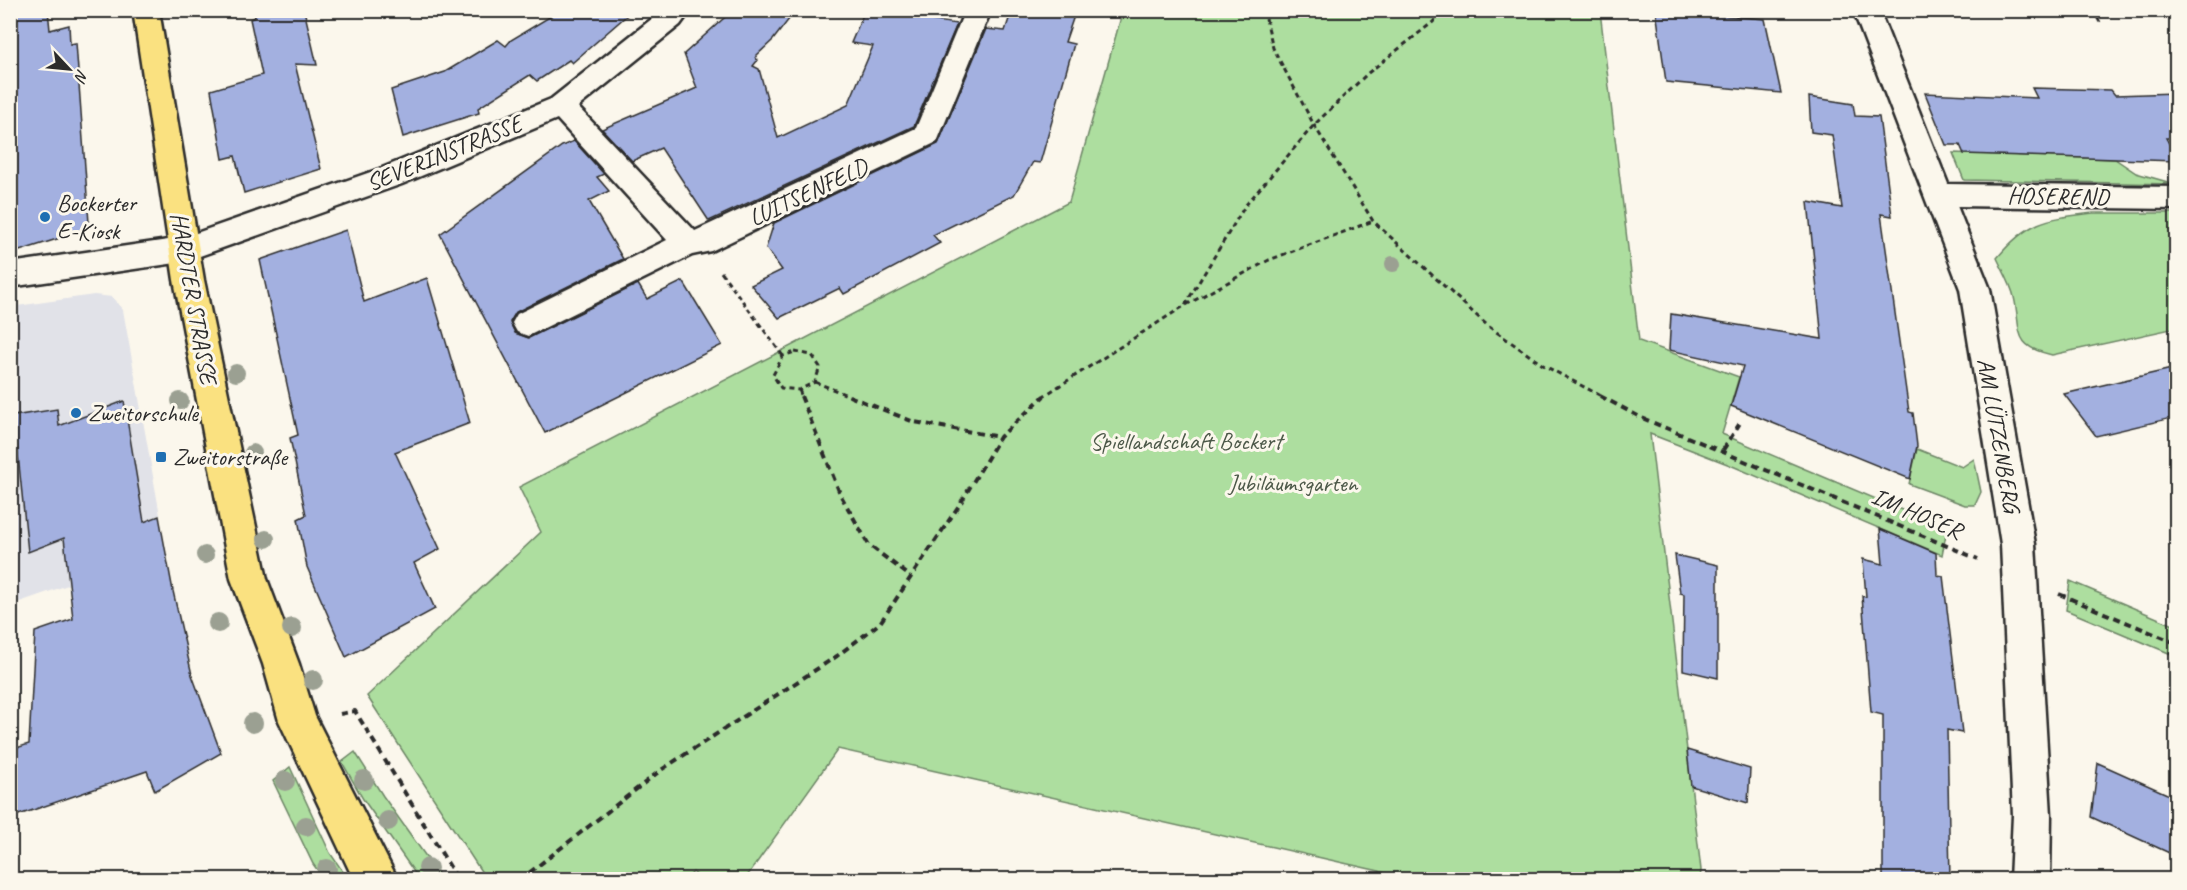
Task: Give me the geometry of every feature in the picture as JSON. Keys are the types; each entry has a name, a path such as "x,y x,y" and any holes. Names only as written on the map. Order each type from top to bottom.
{"main road":[{"name":"HARDTER STRASSE","path":"146,10 183,250 249,579 281,664 298,721 366,862 378,879"}],"street":[{"name":"SEVERINSTRASSE","path":"183,250 392,176 561,106 671,19 678,10"},
{"name":"LUITSENFELD","path":"528,322 927,135 978,10"},
{"name":"AM LÜTZENBERG","path":"1866,10 1975,289 2018,544 2032,815 2030,879"},
{"path":"561,106 694,243"},
{"name":"HOSEREND","path":"1939,195 2176,198"},
{"path":"10,275 183,250"}],"path":[{"path":"520,879 661,770 837,656 880,623 960,504 1000,437 1043,396 1184,306 1269,260 1373,221 1314,125 1274,48 1264,10"},
{"path":"1184,306 1245,206 1314,125 1368,73 1433,22 1443,10"},
{"path":"2093,10 2101,24"},
{"name":"IM HOSER","path":"1373,221 1488,326 1543,365 1642,418 1723,450 2176,643"},
{"path":"694,243 783,356"},
{"path":"795,352 812,355 820,367 815,382 799,390 781,388 773,375 783,356 795,352"},
{"path":"815,382 914,422 1000,437"},
{"path":"799,390 841,496 869,545 911,577"},
{"path":"1723,450 1740,423"},
{"path":"298,721 355,711 458,879"}],"shaded area":[{"name":"Zweitorschule","path":"94,295 112,297 123,310 160,515 102,540 105,572 11,605 10,307"}],"green space":[{"name":"Jubiläumsgarten","path":"1123,10 1600,11 1639,341 1739,377 1722,434 1947,529 1942,555 1730,465 1650,434 1701,870 1700,879 1401,879 1379,871 838,749 745,879 701,879 693,872 686,880 486,879 367,696 541,532 519,487 1069,202"},
{"path":"1953,153 2115,159 2136,173 2175,184 1964,180"},
{"path":"2093,213 2176,213 2176,328 2052,355 2039,351 2024,342 2019,328 2013,292 1997,258 2019,236 2039,224 2062,217"},
{"path":"1917,449 1962,467 1974,459 1981,492 1975,505 1965,505 1909,484"},
{"path":"2070,581 2176,626 2176,656 2066,610"},
{"path":"355,752 442,879 419,879 363,799 342,762"},
{"path":"290,767 330,853 348,879 324,879 313,864 273,781"}],"building":[{"path":"10,10 48,10 50,30 69,25 70,44 76,43 89,223 79,232 10,254"},
{"path":"254,10 304,10 317,65 295,64 321,169 244,193 235,156 223,159 211,90 262,75 250,19 255,17"},
{"path":"561,10 633,10 572,63 569,60 537,81 530,75 478,108 479,113 403,137 391,90 445,72 498,40 506,46 511,40"},
{"path":"733,10 796,10 773,40 756,56 757,61 753,66 759,69 778,138 848,105 873,46 851,43 865,10 918,10 915,18 957,24 914,126 709,221 661,148 632,161 602,129 697,88 684,54"},
{"path":"1012,10 1076,10 1065,42 1074,44 1040,163 1033,162 1014,195 933,235 940,243 844,294 840,288 779,318 751,285 782,270 766,248 774,223 938,144 986,29 1005,31"},
{"path":"1656,10 1765,19 1781,93 1666,82"},
{"path":"2032,88 2111,90 2115,95 2176,93 2176,138 2166,138 2176,156 2176,161 1964,154 1960,145 1946,145 1925,93 2037,98"},
{"path":"1809,97 1853,104 1855,116 1879,117 1892,216 1881,214 1909,412 1913,413 1917,446 1910,479 1731,406 1743,366 1669,350 1671,314 1822,339 1808,202 1842,208 1832,135 1811,132"},
{"path":"574,141 604,174 597,177 609,191 589,201 623,259 516,312 510,322 515,333 529,338 638,284 647,299 683,281 722,345 545,433 440,234 562,146"},
{"path":"346,230 364,302 427,278 470,423 395,452 440,549 414,563 435,609 346,657 307,567 298,519 306,515 290,438 298,435 260,260"},
{"path":"2176,368 2176,417 2096,436 2064,394"},
{"path":"124,401 144,522 159,516 192,675 221,753 155,791 147,771 10,818 10,750 29,744 35,632 73,619 64,538 28,552 14,416 57,409 59,426"},
{"path":"1880,529 1936,553 1937,575 1943,576 1962,733 1947,730 1950,879 1883,879 1883,715 1871,712 1862,596 1866,597 1863,559 1883,564"},
{"path":"1675,555 1718,565 1718,678 1683,670 1684,594 1680,593"},
{"path":"1687,750 1750,769 1748,803 1691,786"},
{"path":"2098,763 2176,798 2176,856 2091,817"}],"place":[{"name":"Bockerter E-Kiosk","path":"45,217"},
{"name":"Zweitorschule","path":"76,413"},
{"name":"Zweitorstraße","path":"161,457"}],"park label":[{"name":"Spiellandschaft Bockert","path":"1186,441"}]}
